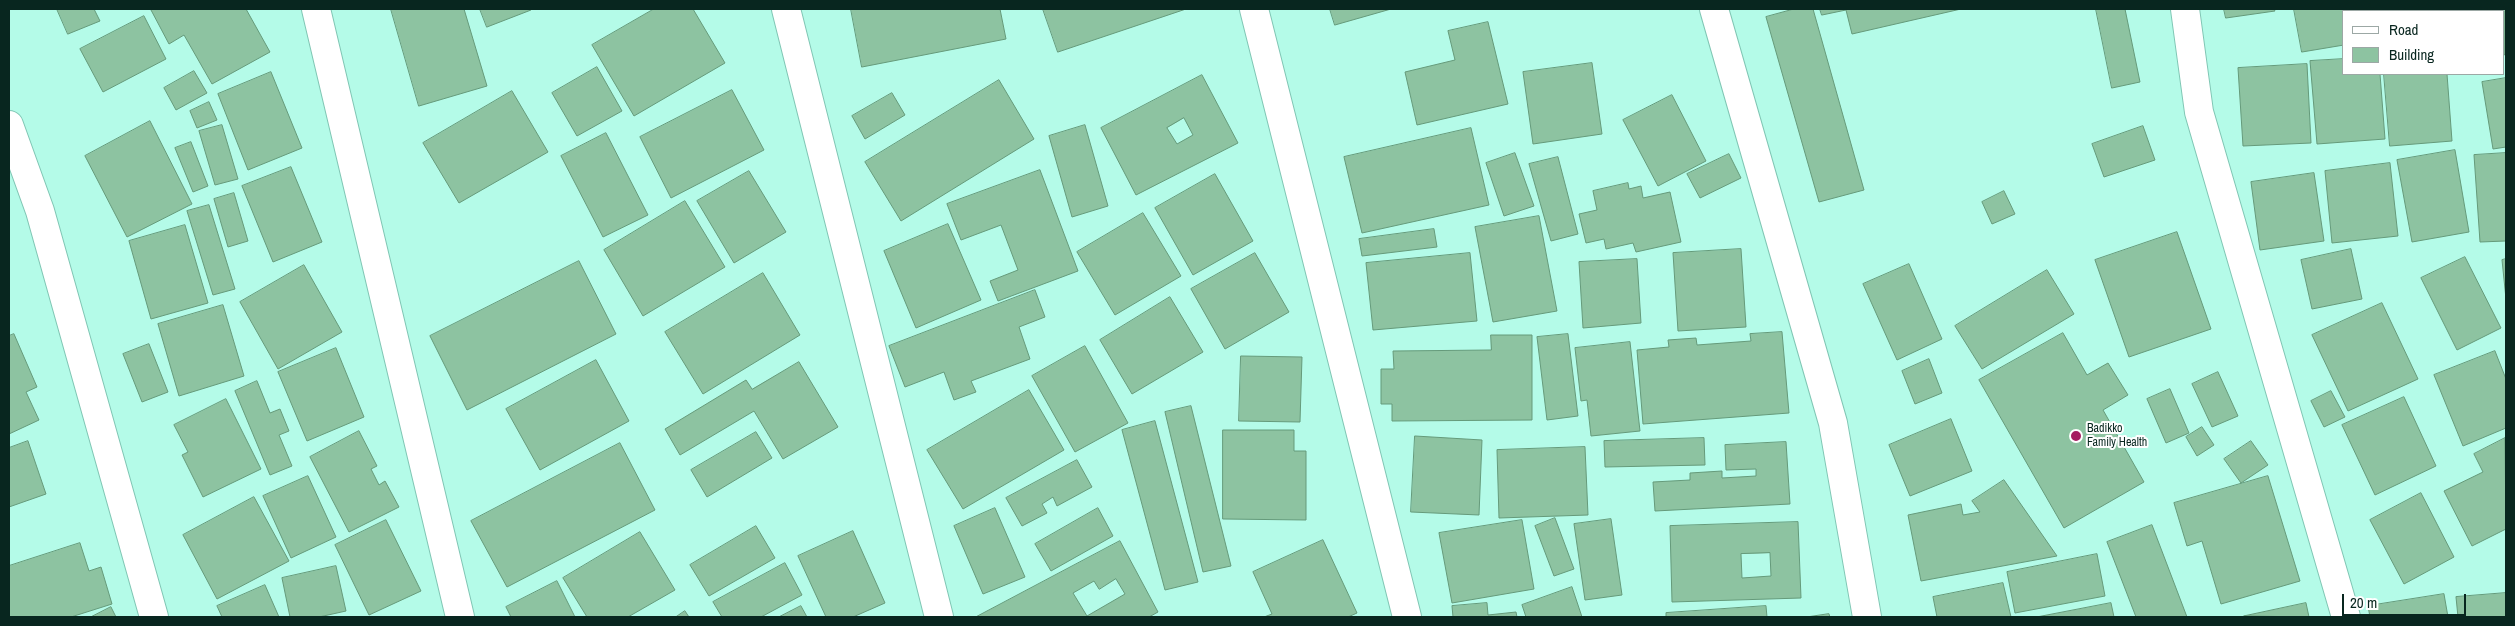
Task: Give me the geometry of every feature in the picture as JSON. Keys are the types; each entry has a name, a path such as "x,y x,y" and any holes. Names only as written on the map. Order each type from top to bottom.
{"street":[{"path":"316,9 460,617"},
{"path":"786,9 939,617"},
{"path":"1254,9 1407,617"},
{"path":"1714,9 1833,423 1867,617"},
{"path":"2185,9 2199,112 2346,617"},
{"path":"9,125 40,211 154,617"}],"building":[{"path":"57,9 94,9 100,21 68,34"},
{"path":"246,9 270,52 212,84 184,35 169,44 151,10"},
{"path":"391,9 464,9 487,86 419,106"},
{"path":"480,9 531,9 531,10 487,27"},
{"path":"654,9 693,9 725,63 634,116 592,45"},
{"path":"851,9 1000,9 1006,39 862,67"},
{"path":"1043,9 1186,9 1058,52"},
{"path":"1330,9 1391,9 1335,25"},
{"path":"1794,9 1813,9 1864,190 1819,202 1766,17"},
{"path":"1820,9 1961,9 1852,34 1846,10 1822,15"},
{"path":"2096,9 2125,9 2140,82 2112,88"},
{"path":"2224,9 2274,9 2275,11 2226,18"},
{"path":"2294,9 2402,10 2342,10 2342,45 2302,52"},
{"path":"2415,9 2474,9 2474,10"},
{"path":"2506,9 2506,54 2505,10 2480,10"},
{"path":"144,16 166,59 103,92 80,49"},
{"path":"1488,22 1508,104 1417,125 1405,72 1455,60 1448,31"},
{"path":"2342,59 2342,75 2380,75 2385,139 2317,144 2310,61"},
{"path":"1592,63 1602,134 1533,144 1523,72"},
{"path":"2307,64 2311,143 2243,146 2238,68"},
{"path":"597,67 622,111 577,136 552,93"},
{"path":"194,71 207,93 176,110 164,88"},
{"path":"271,72 302,148 248,170 218,94"},
{"path":"1202,75 1238,143 1136,195 1101,128","holes":["1184,118 1193,135 1177,144 1167,128"]},
{"path":"2384,75 2447,75 2452,141 2390,146"},
{"path":"2506,78 2506,147 2493,149 2482,82"},
{"path":"999,80 1034,139 901,221 865,162"},
{"path":"732,90 764,150 671,198 640,137"},
{"path":"512,91 548,152 459,203 423,143"},
{"path":"892,93 905,115 865,139 852,116"},
{"path":"1672,95 1706,161 1658,186 1623,120"},
{"path":"209,102 217,120 197,128 190,111"},
{"path":"150,121 192,204 127,237 85,156"},
{"path":"222,125 238,179 215,185 199,131"},
{"path":"1085,125 1108,206 1072,217 1049,136"},
{"path":"2143,126 2155,160 2104,177 2092,144"},
{"path":"1471,128 1489,205 1362,233 1344,157"},
{"path":"606,133 648,215 603,237 561,156"},
{"path":"191,142 208,186 193,192 175,148"},
{"path":"2455,150 2469,232 2412,242 2397,160"},
{"path":"1515,153 1534,206 1504,216 1486,163"},
{"path":"2506,153 2506,241 2480,242 2474,155"},
{"path":"1729,154 1741,178 1700,198 1687,174"},
{"path":"1558,157 1578,234 1551,241 1529,164"},
{"path":"2390,163 2398,236 2332,243 2325,171"},
{"path":"291,167 322,242 273,262 242,186"},
{"path":"1040,170 1078,271 998,301 990,281 1018,270 1001,225 961,240 947,204"},
{"path":"749,171 786,232 734,263 697,201"},
{"path":"2314,173 2324,241 2260,250 2251,182"},
{"path":"1215,174 1253,241 1193,275 1155,208"},
{"path":"1628,183 1629,189 1641,186 1643,198 1670,192 1681,242 1636,252 1633,243 1606,249 1604,239 1586,243 1579,214 1597,210 1593,191"},
{"path":"2004,191 2015,214 1992,224 1982,202"},
{"path":"234,193 248,241 228,247 214,199"},
{"path":"685,201 725,267 643,316 604,250"},
{"path":"209,205 235,289 213,295 187,211"},
{"path":"1143,213 1181,276 1115,315 1077,252"},
{"path":"1539,216 1557,311 1493,322 1475,227"},
{"path":"948,224 981,300 916,328 884,251"},
{"path":"185,225 208,303 151,319 129,241"},
{"path":"1434,229 1437,247 1362,256 1359,239"},
{"path":"2177,232 2211,329 2129,357 2095,260"},
{"path":"1741,249 1746,327 1678,331 1673,253"},
{"path":"2351,249 2362,299 2312,309 2301,260"},
{"path":"1255,253 1289,312 1225,349 1191,289"},
{"path":"1470,253 1477,321 1373,330 1366,263"},
{"path":"2465,257 2501,328 2457,350 2421,278"},
{"path":"1637,259 1641,323 1583,328 1579,262"},
{"path":"2506,259 2506,299 2502,260"},
{"path":"579,261 616,334 467,410 430,336"},
{"path":"1909,264 1942,339 1897,360 1863,284"},
{"path":"304,265 342,332 278,369 240,302"},
{"path":"2047,270 2074,314 1982,369 1955,326"},
{"path":"763,273 800,335 703,394 665,332"},
{"path":"1035,290 1045,317 1019,327 1030,359 971,381 976,392 954,400 944,372 905,387 889,346"},
{"path":"1170,297 1203,352 1132,394 1100,340"},
{"path":"2382,303 2418,379 2348,411 2312,335"},
{"path":"223,305 244,376 179,396 158,324"},
{"path":"1782,332 1789,413 1643,424 1637,350 1669,347 1668,340 1696,338 1697,345 1751,341 1750,334"},
{"path":"2063,333 2087,375 2108,363 2128,395 2103,410 2144,482 2064,528 1979,380"},
{"path":"14,334 37,387 26,392 39,420 9,434 9,336"},
{"path":"1568,334 1578,416 1547,420 1537,337"},
{"path":"1491,335 1532,335 1532,420 1392,421 1392,404 1381,404 1381,369 1394,369 1393,351 1491,350"},
{"path":"1630,342 1640,431 1591,436 1587,400 1581,401 1575,348"},
{"path":"149,344 168,392 142,402 123,354"},
{"path":"1085,346 1128,423 1075,452 1032,376"},
{"path":"336,348 364,417 307,441 278,372"},
{"path":"2495,351 2506,379 2506,428 2463,446 2434,375"},
{"path":"1241,356 1302,357 1300,422 1239,421"},
{"path":"1929,359 1942,393 1915,404 1902,371"},
{"path":"596,360 629,421 540,470 506,409"},
{"path":"799,362 838,427 783,459 754,411 680,455 665,429 746,380 752,389"},
{"path":"2218,372 2238,416 2212,427 2192,384"},
{"path":"257,381 270,413 280,409 289,431 279,435 292,466 270,475 235,391"},
{"path":"2170,389 2189,433 2166,443 2147,399"},
{"path":"1029,390 1064,450 963,509 927,450"},
{"path":"2331,391 2345,417 2324,427 2311,401"},
{"path":"2404,397 2436,466 2375,495 2342,425"},
{"path":"226,399 261,469 203,497 182,455 188,452 174,425"},
{"path":"1191,406 1231,566 1203,572 1165,412"},
{"path":"1951,419 1972,471 1910,496 1889,445"},
{"path":"1155,421 1198,582 1165,590 1122,430"},
{"path":"2202,427 2214,445 2197,456 2186,437"},
{"path":"1223,430 1294,430 1294,451 1306,451 1306,520 1223,519"},
{"path":"359,431 377,466 371,469 379,485 385,481 399,507 349,532 310,457"},
{"path":"756,432 772,458 707,497 691,470"},
{"path":"1415,436 1482,440 1479,515 1411,512"},
{"path":"1704,438 1705,465 1605,467 1604,441"},
{"path":"2505,438 2506,529 2472,546 2444,491 2483,472 2474,454"},
{"path":"28,441 46,494 9,507 9,448"},
{"path":"2251,441 2268,465 2241,483 2224,459"},
{"path":"1786,442 1790,504 1655,511 1653,482 1690,480 1690,473 1722,471 1722,478 1756,476 1756,469 1726,470 1725,445"},
{"path":"620,443 655,510 507,587 471,521"},
{"path":"1585,447 1588,515 1499,518 1497,450"},
{"path":"1077,460 1092,487 1057,506 1053,497 1042,504 1047,513 1022,526 1006,498"},
{"path":"308,476 336,537 291,558 263,496"},
{"path":"2268,476 2300,581 2221,604 2202,541 2187,546 2174,503"},
{"path":"2004,480 2057,556 1921,581 1908,515 1961,504 1963,515 1980,512 1972,501"},
{"path":"2421,493 2454,557 2404,584 2370,520"},
{"path":"254,497 289,561 217,599 183,535"},
{"path":"995,508 1025,577 983,594 954,526"},
{"path":"1098,508 1113,536 1051,571 1035,544"},
{"path":"1555,518 1574,569 1554,576 1535,526"},
{"path":"1611,519 1622,595 1585,600 1574,524"},
{"path":"386,520 421,591 369,615 335,545"},
{"path":"1522,520 1534,589 1452,603 1439,533"},
{"path":"1798,522 1801,598 1672,602 1670,526","holes":["1770,553 1771,576 1742,578 1741,554"]},
{"path":"2152,525 2187,617 2136,617 2107,542"},
{"path":"756,526 775,558 709,596 690,565"},
{"path":"853,531 885,603 853,617 826,617 798,556"},
{"path":"640,532 675,590 628,617 587,617 563,578"},
{"path":"1323,540 1357,613 1348,617 1264,617 1272,614 1253,572"},
{"path":"1120,541 1158,612 1149,617 976,617","holes":["1116,579 1125,594 1087,616 1073,593 1094,581 1099,589"]},
{"path":"80,543 89,571 101,567 112,604 71,617 9,617 9,566"},
{"path":"2097,554 2105,596 2015,613 2007,572"},
{"path":"785,563 802,595 761,617 722,617 713,602"},
{"path":"336,566 346,611 319,617 290,617 282,578"},
{"path":"557,581 575,617 511,617 506,607"},
{"path":"2003,583 2011,617 1937,617 1933,597"},
{"path":"265,585 279,617 222,617 217,606"},
{"path":"1572,587 1582,617 1526,617 1522,605"},
{"path":"2506,593 2506,617 2458,617 2456,597"},
{"path":"2444,594 2448,617 2370,617 2368,606"},
{"path":"1487,603 1488,615 1516,612 1517,617 1453,617 1452,606"},
{"path":"2111,603 2114,617 2037,617"},
{"path":"2306,603 2309,617 2244,616"},
{"path":"801,606 807,617 779,617"},
{"path":"1766,606 1767,617 1666,617 1666,613"},
{"path":"111,607 116,617 91,617"},
{"path":"685,611 689,617 676,617"},
{"path":"1829,614 1830,617 1807,617"}],"place":[{"name":"Badikko Family Health","path":"2076,436"}]}
